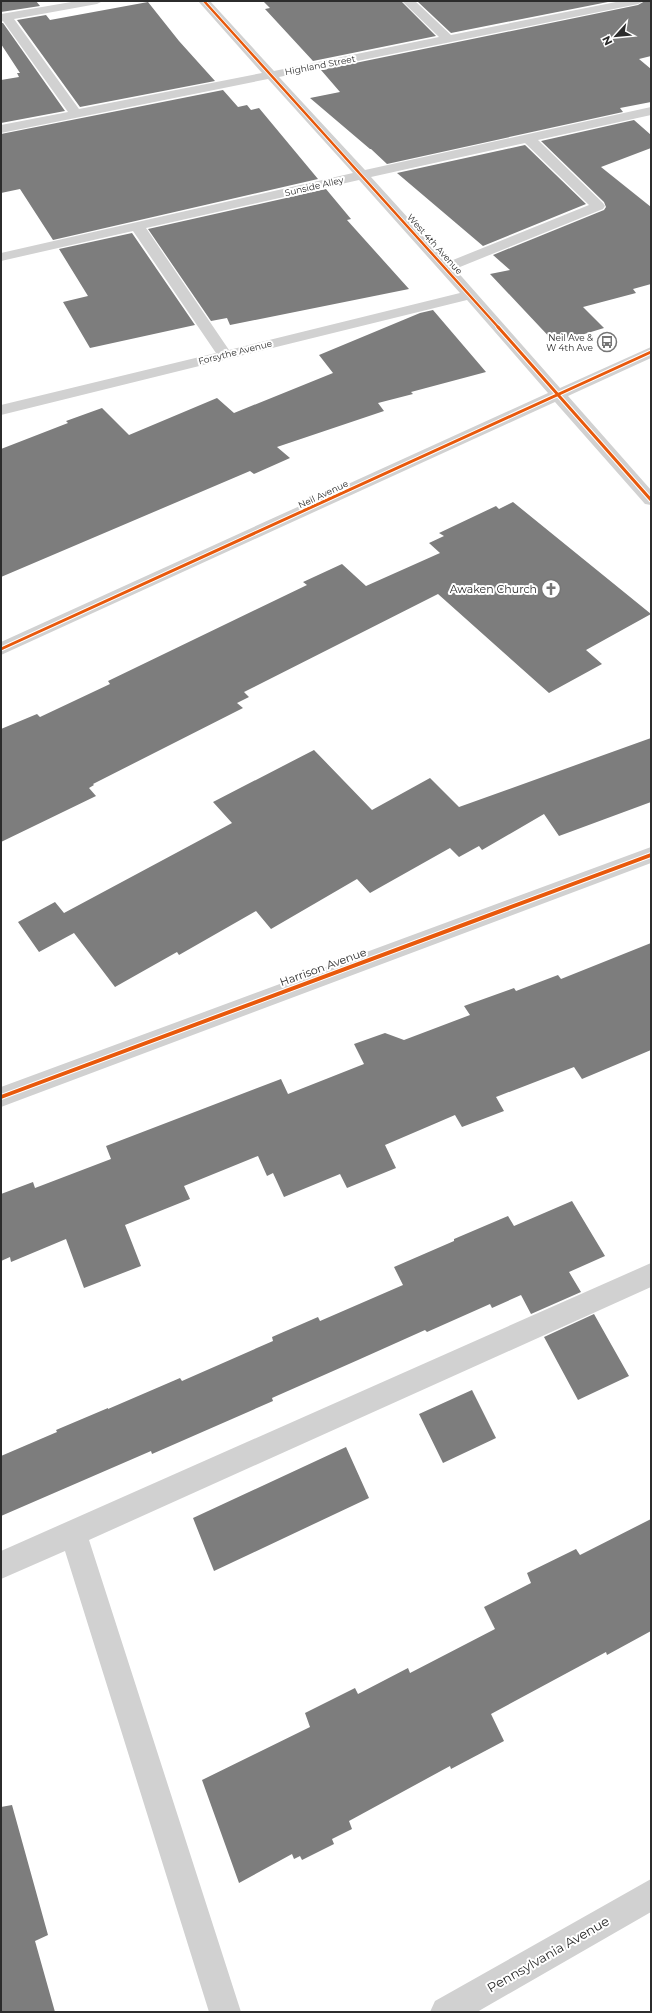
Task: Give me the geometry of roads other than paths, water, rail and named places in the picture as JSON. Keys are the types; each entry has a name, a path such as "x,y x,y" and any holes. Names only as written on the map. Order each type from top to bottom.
{"street":[{"path":"76,114 3,18 97,1"},
{"name":"West 4th Avenue","path":"204,1 446,268 651,500"},
{"path":"408,1 448,39"},
{"name":"Highland Street","path":"1,129 638,1"},
{"name":"Sunside Alley","path":"1,257 651,111"},
{"path":"446,268 598,206 528,138"},
{"path":"137,226 225,355"},
{"name":"Forsythe Avenue","path":"1,410 470,295"},
{"name":"Neil Avenue","path":"1,649 651,352"},
{"name":"Harrison Avenue","path":"1,1097 650,857"},
{"path":"1,1565 651,1275"},
{"path":"73,1533 225,2012"},
{"name":"Pennsylvania Avenue","path":"446,2012 651,1895"}],"place":[{"name":"Neil Ave & W 4th Ave","path":"607,342"},
{"name":"Awaken Church","path":"551,589"}]}
